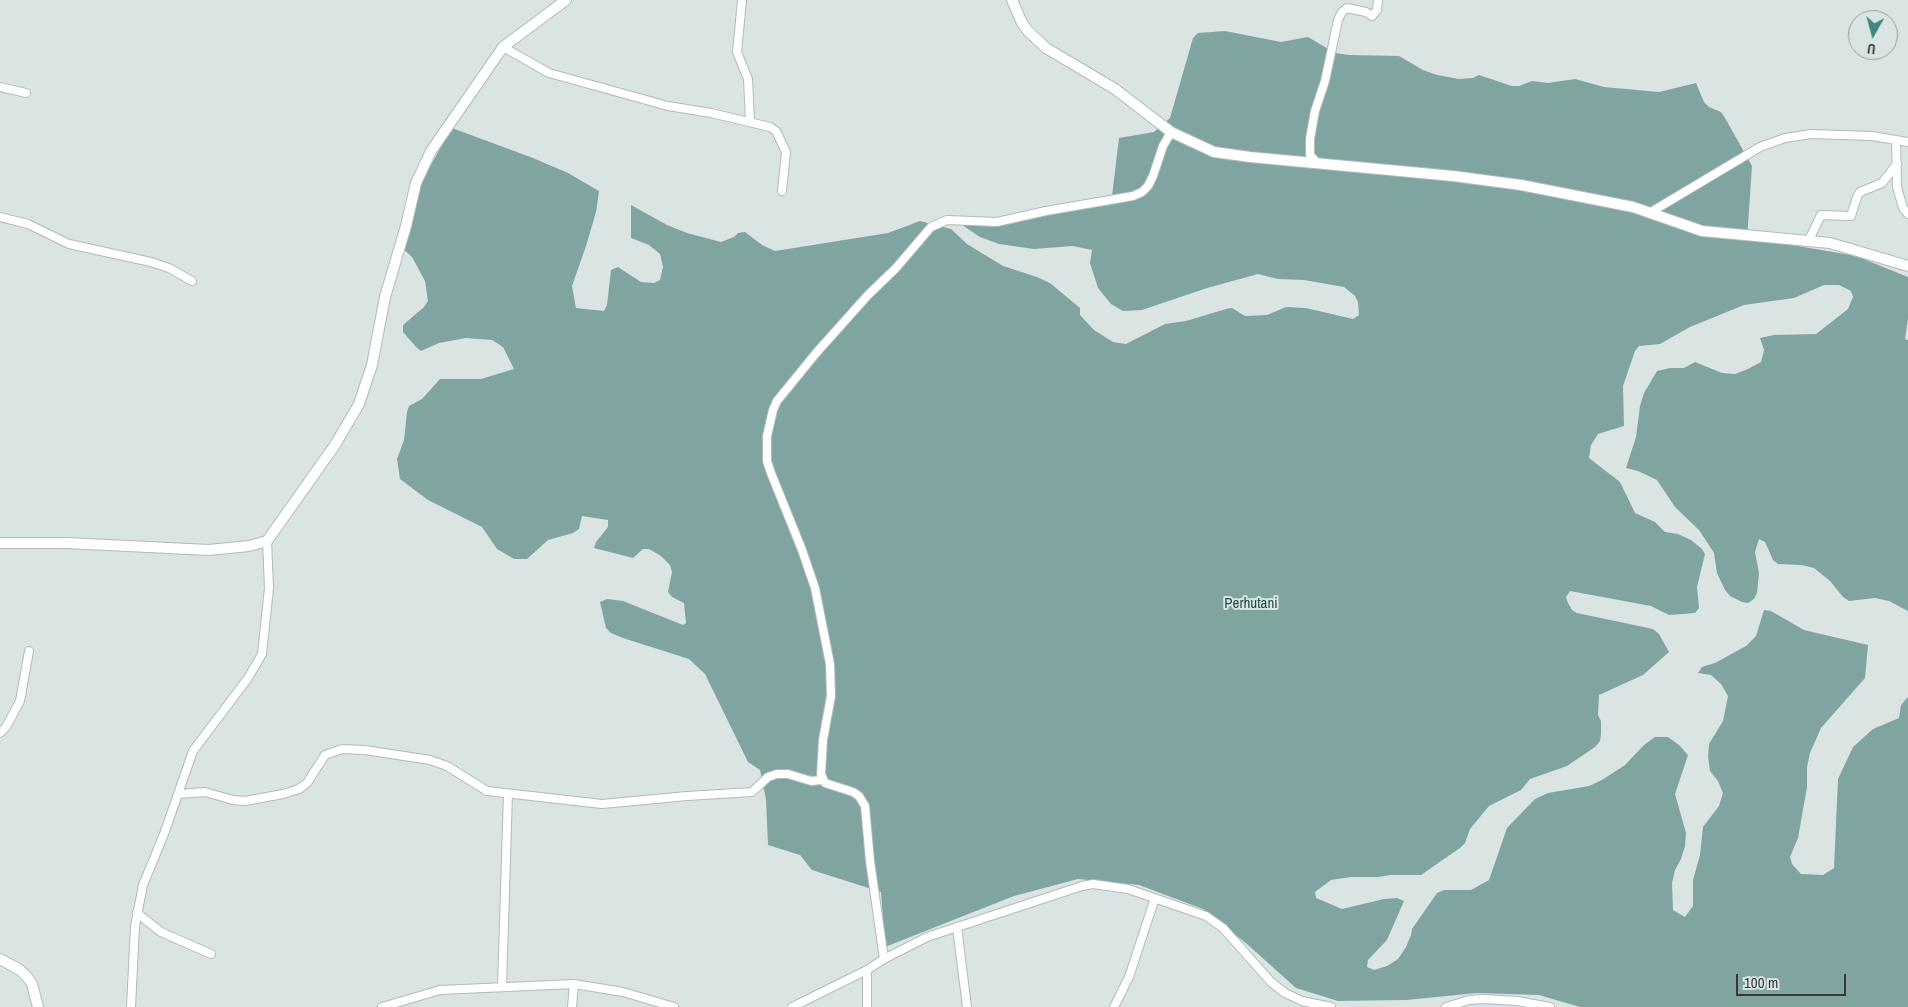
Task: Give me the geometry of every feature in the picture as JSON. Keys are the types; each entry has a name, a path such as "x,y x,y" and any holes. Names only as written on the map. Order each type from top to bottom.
{"street":[{"path":"131,1007 133,945 143,885 179,794 193,751 248,678 262,654 269,588 267,541 335,444 359,404 372,365 385,297 406,226 416,183 431,151 503,47 566,0"},
{"path":"742,0 737,52 748,79 750,121"},
{"path":"1012,0 1022,23 1046,48 1115,89 1171,132 1214,152 1317,164 1453,176 1521,185 1625,205 1652,212 1707,232 1809,240 1840,245 1908,266"},
{"path":"1317,164 1310,155 1310,139 1315,111 1325,81 1338,20 1342,12 1347,8 1366,12 1372,16 1376,10 1378,0"},
{"path":"503,47 549,73 668,106 750,121 773,129 784,146 787,159 782,191"},
{"path":"0,88 26,93"},
{"path":"822,780 823,740 831,696 830,664 815,588 767,460 768,428 777,401 817,352 868,295 896,268 931,227 946,220 984,223 997,222 1046,211 1133,196 1142,192 1148,186 1163,146 1171,132"},
{"path":"1652,212 1760,147 1785,138 1811,134 1872,136 1908,142"},
{"path":"1896,140 1897,188 1908,214"},
{"path":"1809,240 1821,215 1851,216 1860,192 1882,183 1897,164"},
{"path":"0,217 28,224 69,244 151,262 169,268 192,281"},
{"path":"0,543 67,543 209,550 249,546 267,541"},
{"path":"0,733 9,722 20,701 29,652"},
{"path":"179,794 205,792 232,800 245,800 283,794 299,789 307,783 325,755 342,749 366,750 430,760 447,766 482,789 608,804 752,792 768,777 777,774 822,780 830,786 853,792 859,796 865,806 870,861 884,959"},
{"path":"502,987 508,793"},
{"path":"792,1007 867,970 927,937 1092,884 1128,889 1206,916 1219,925 1271,982 1285,993 1302,1001 1331,1007"},
{"path":"1114,1007 1130,977 1155,898"},
{"path":"137,913 161,932 211,954"},
{"path":"957,927 967,1007"},
{"path":"0,959 20,970 28,978 32,984 38,1007"},
{"path":"867,970 867,1007"},
{"path":"572,1007 574,984"},
{"path":"382,1007 440,990 574,984 623,992 674,1007"},
{"path":"1446,1007 1469,1000 1484,999 1517,1001 1550,1007"}],"green space":[{"name":"Perhutani","path":"1225,31 1281,42 1308,37 1335,53 1399,56 1423,70 1437,75 1459,79 1473,78 1479,75 1512,86 1519,86 1532,81 1548,83 1575,79 1604,87 1659,92 1696,83 1704,102 1709,107 1721,112 1752,166 1747,240 1792,245 1856,256 1908,277 1908,319 1905,339 1908,340 1908,611 1889,601 1875,598 1849,601 1843,597 1830,581 1814,568 1801,565 1778,564 1773,560 1765,542 1759,539 1755,552 1759,573 1757,593 1754,599 1748,603 1730,596 1717,573 1714,553 1699,530 1675,507 1657,480 1638,471 1626,468 1636,437 1640,406 1644,393 1657,371 1670,368 1684,368 1695,362 1722,373 1735,374 1748,369 1761,362 1764,350 1760,338 1774,335 1816,334 1848,309 1853,297 1851,291 1839,285 1824,285 1794,298 1744,305 1690,327 1660,344 1639,346 1635,351 1623,386 1624,426 1598,434 1591,445 1589,458 1620,482 1635,513 1655,522 1665,532 1678,534 1691,540 1702,549 1705,554 1697,587 1699,608 1695,613 1669,615 1651,606 1570,591 1566,597 1572,610 1577,613 1653,629 1659,634 1669,652 1643,675 1599,695 1600,741 1595,747 1567,766 1530,779 1521,790 1489,806 1470,829 1465,843 1421,875 1351,877 1331,880 1315,892 1316,898 1342,909 1384,899 1397,898 1404,901 1387,940 1368,960 1367,967 1374,970 1387,966 1398,959 1406,947 1412,929 1437,893 1444,890 1471,890 1489,880 1507,828 1535,799 1548,793 1589,786 1602,780 1625,765 1644,745 1655,737 1668,737 1688,755 1675,794 1686,833 1685,846 1672,883 1673,910 1685,917 1693,906 1693,880 1700,855 1703,827 1719,806 1723,793 1718,781 1710,771 1708,757 1709,744 1723,721 1728,696 1721,684 1711,675 1698,673 1702,667 1715,663 1746,646 1756,636 1764,610 1771,611 1804,630 1868,645 1865,678 1821,728 1810,753 1807,767 1807,787 1798,838 1790,857 1792,864 1801,874 1823,875 1834,868 1838,779 1853,747 1873,729 1899,718 1901,705 1908,697 1908,1007 1580,1007 1539,995 1477,993 1406,1000 1338,1001 1296,988 1247,944 1203,909 1139,885 1078,879 1014,896 885,947 881,892 812,870 800,855 768,845 766,799 760,770 748,762 705,674 689,659 623,638 611,633 606,628 600,602 607,599 623,601 683,625 686,623 684,603 672,597 668,592 672,572 670,565 661,556 649,549 643,549 633,558 594,548 596,542 608,527 608,520 582,516 579,529 573,533 548,540 527,559 514,559 497,549 482,527 428,500 400,479 397,459 404,440 409,406 422,399 440,379 481,379 514,369 503,347 492,340 466,338 439,343 421,351 403,332 403,325 424,307 428,301 425,281 412,257 401,247 416,191 452,128 568,173 599,191 596,212 572,286 576,308 604,311 607,305 611,270 618,267 641,282 654,283 660,280 663,267 660,254 649,245 631,238 631,205 667,225 687,233 721,242 734,237 738,233 745,232 762,245 775,251 888,233 920,221 951,229 967,244 1003,266 1050,283 1080,308 1080,315 1094,330 1113,342 1126,344 1165,324 1186,321 1232,308 1245,316 1267,315 1286,307 1306,308 1353,319 1359,315 1358,302 1355,296 1344,287 1304,280 1278,279 1258,274 1207,288 1142,310 1123,311 1111,304 1098,288 1090,263 1092,250 1073,246 1034,249 999,244 980,237 959,223 993,227 1039,215 1111,205 1119,138 1154,132 1170,118 1193,38 1198,33"}]}
